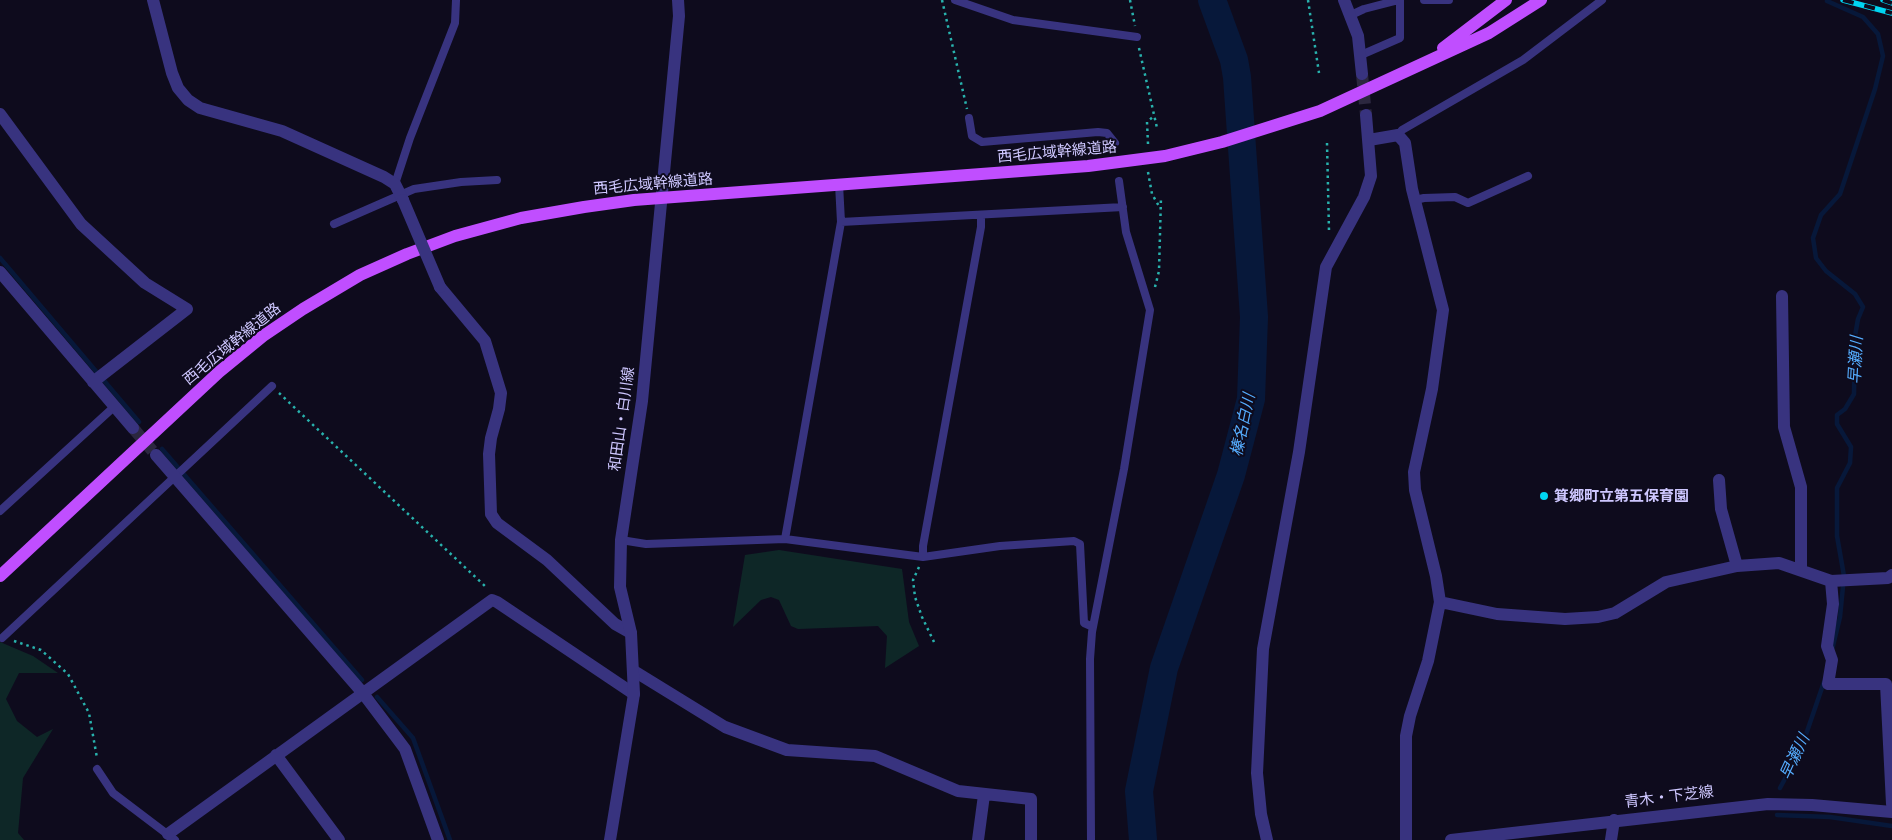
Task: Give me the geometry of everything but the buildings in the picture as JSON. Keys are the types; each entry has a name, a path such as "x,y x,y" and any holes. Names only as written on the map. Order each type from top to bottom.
{"main road":[{"name":"西毛広域幹線道路","path":"1414,68 1506,0"},
{"name":"西毛広域幹線道路","path":"0,576 219,372 287,320 360,275 407,254 455,236 521,218 584,206 839,184 1088,166 1165,156 1222,142 1320,111 1489,33 1541,0"}],"street":[{"path":"153,0 172,73 178,88 188,100 200,108 282,132 384,177 400,193 440,287 485,341 501,393 500,409 491,438 489,454 491,514 497,523 547,560 615,624 631,633"},
{"name":"和田山・白川線","path":"610,840 634,694 631,633 620,587 621,540 642,401 679,16 678,0"},
{"path":"1344,0 1358,36 1362,74"},
{"path":"0,114 81,224 145,283 187,309 93,381"},
{"path":"1268,840 1261,814 1257,773 1263,649 1300,442 1326,267 1364,197 1371,176 1366,115"},
{"path":"1369,140 1398,134 1405,143 1415,200 1443,310 1432,389 1414,472 1415,490 1436,576 1440,602 1428,661 1410,716 1406,736 1406,840"},
{"path":"0,272 133,428"},
{"path":"1782,296 1784,427 1801,487 1801,569"},
{"path":"156,455 362,692 405,749 438,840"},
{"path":"1719,480 1722,509 1736,566"},
{"path":"1440,602 1497,614 1565,619 1598,617 1615,613 1666,582 1736,566 1779,563 1840,580 1888,578 1892,575"},
{"path":"1840,580 1833,604 1828,646 1832,660 1828,684 1886,684 1892,804"},
{"path":"171,837 276,755 492,600 634,694"},
{"path":"634,671 725,728 787,750 875,756 958,791 1031,799 1031,840"},
{"path":"276,755 339,840"},
{"path":"978,840 984,795"},
{"name":"青木・下芝線","path":"1451,840 1768,804 1812,805 1892,812"},
{"path":"1611,840 1614,820"}],"lane":[{"path":"400,193 410,138 456,23 456,0"},
{"path":"955,0 1014,20 1137,37"},
{"path":"1351,15 1364,9 1399,0 1400,38 1360,55"},
{"path":"1424,0 1449,0"},
{"path":"1398,134 1522,60 1602,0"},
{"path":"969,118 972,136 982,142 1098,132 1108,133 1115,143"},
{"path":"1415,200 1455,197 1468,203 1528,176"},
{"path":"334,224 400,193 432,186 497,180"},
{"path":"1091,840 1090,659 1093,627 1124,469 1150,310 1126,232 1119,181"},
{"path":"785,539 841,222 839,184"},
{"path":"841,222 1123,207"},
{"path":"923,557 923,546 981,227 981,215"},
{"path":"2,638 272,386"},
{"path":"0,511 115,406"},
{"path":"621,540 646,544 785,539 923,557 1000,546 1074,541 1080,544 1084,624 1093,627"},
{"path":"97,769 113,793 171,837"}],"path":[{"path":"942,0 969,118"},
{"path":"1130,0 1157,128"},
{"path":"1308,0 1319,73"},
{"path":"1148,144 1146,122 1154,116"},
{"path":"1327,143 1328,233"},
{"path":"1148,172 1152,194 1161,209"},
{"path":"1150,310 1159,271 1161,197"},
{"path":"272,386 487,588 492,600"},
{"path":"923,557 913,580 915,597 934,642"},
{"path":"2,638 41,650 68,674 89,713 95,740 97,769"}],"green space":[{"path":"779,550 902,569 909,622 919,646 885,668 887,636 878,626 798,629 791,626 779,600 771,597 761,600 733,627 745,555"},
{"path":"0,642 33,656 58,673 19,673 6,699 17,721 37,737 53,729 23,778 18,833 24,840 0,840"}],"waterway":[{"name":"榛名白川","path":"1143,840 1139,791 1164,668 1231,475 1251,399 1254,317 1237,77 1234,60 1212,0"},
{"name":"早瀬川","path":"1827,1 1863,17 1878,34 1883,56 1875,89 1840,194 1821,215 1813,238 1816,258 1826,271 1855,294 1863,307 1858,319 1855,336 1854,394 1845,409 1837,415 1837,424 1851,447 1850,463 1837,488 1837,536 1844,576 1840,617 1832,650"},
{"path":"0,258 139,422"},
{"path":"162,449 362,680"},
{"name":"早瀬川","path":"1780,788 1801,749 1824,682"},
{"path":"377,697 413,738 450,840"},
{"name":"早瀬川","path":"1777,815 1830,817 1892,826"}],"tunnel":[{"path":"1362,74 1366,115"},
{"path":"133,428 156,455"}],"railway":[{"path":"1843,0 1892,13"},
{"path":"1883,0 1892,3"}],"place":[{"name":"箕郷町立第五保育園","path":"1544,496"}]}
